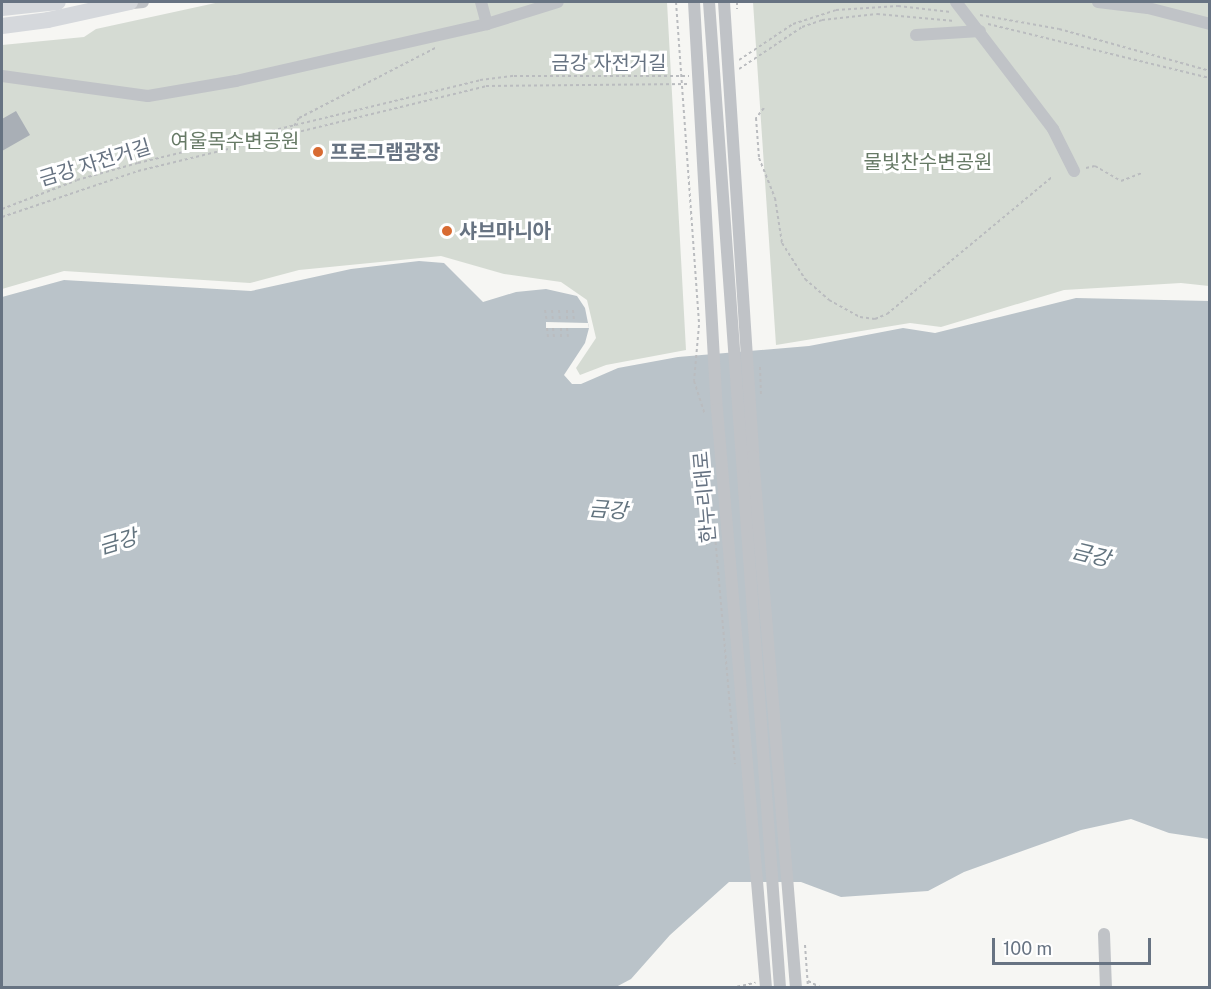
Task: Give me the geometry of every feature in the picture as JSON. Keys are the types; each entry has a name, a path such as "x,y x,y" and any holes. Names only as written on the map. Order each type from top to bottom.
{"main road":[{"path":"2,8 58,2"},
{"path":"2,26 48,20 130,2"}],"street":[{"path":"110,6 144,2"},
{"path":"481,2 486,24"},
{"path":"2,76 148,96 236,81 452,29 486,24 558,2"},
{"name":"한누리대로","path":"694,2 717,409 766,987"},
{"path":"709,2 780,987"},
{"path":"724,2 753,456 796,987"},
{"path":"956,2 1053,129 1074,171"},
{"path":"1098,2 1148,8 1209,24"},
{"path":"916,35 974,23"},
{"path":"1104,934 1106,987"}],"path":[{"path":"733,64 793,24 836,10 898,6 1058,38 1209,78"},
{"path":"735,71 802,27 822,20 877,14 1059,29 1209,71"},
{"path":"288,136 290,127 299,118 435,49 452,29"},
{"name":"금강 자전거길","path":"2,209 77,180 480,80 514,76 648,78 700,74"},
{"path":"2,217 138,171 486,86 693,83"},
{"path":"764,108 756,118 759,158 775,198 782,243 805,279 829,300 860,317 875,319 887,314 1053,176"},
{"path":"1074,171 1095,166 1120,181 1142,173"},
{"path":"545,310 547,322"},
{"path":"552,310 553,322"},
{"path":"559,310 560,322"},
{"path":"567,310 567,322"},
{"path":"573,310 574,322"},
{"path":"547,328 548,338"},
{"path":"553,328 554,338"},
{"path":"561,328 561,338"},
{"path":"567,328 568,337"}],"green space":[{"name":"여울목수변공원","path":"220,2 667,2 686,350 606,365 580,375 576,368 596,338 587,300 561,282 504,274 441,256 299,270 250,283 64,271 2,289 2,45 84,37 96,29"},
{"name":"물빛찬수변공원","path":"753,2 1209,2 1209,286 1181,283 1064,290 941,327 910,323 776,345"}],"water":[{"name":"금강","path":"419,261 444,263 483,302 516,292 546,289 577,296 585,308 589,328 585,343 564,375 572,384 581,384 618,368 678,357 809,346 903,328 935,333 1076,298 1209,301 1209,839 1169,833 1131,819 1081,830 964,872 928,891 841,897 801,882 729,882 670,935 631,979 616,987 2,988 2,297 64,280 251,291 351,269"}],"pier":[{"path":"546,322 588,323 589,328 546,328"}],"building":[{"path":"16,111 30,135 2,151 2,119"}],"place":[{"name":"프로그램광장","path":"318,152"},
{"name":"샤브마니아","path":"447,231"}]}
